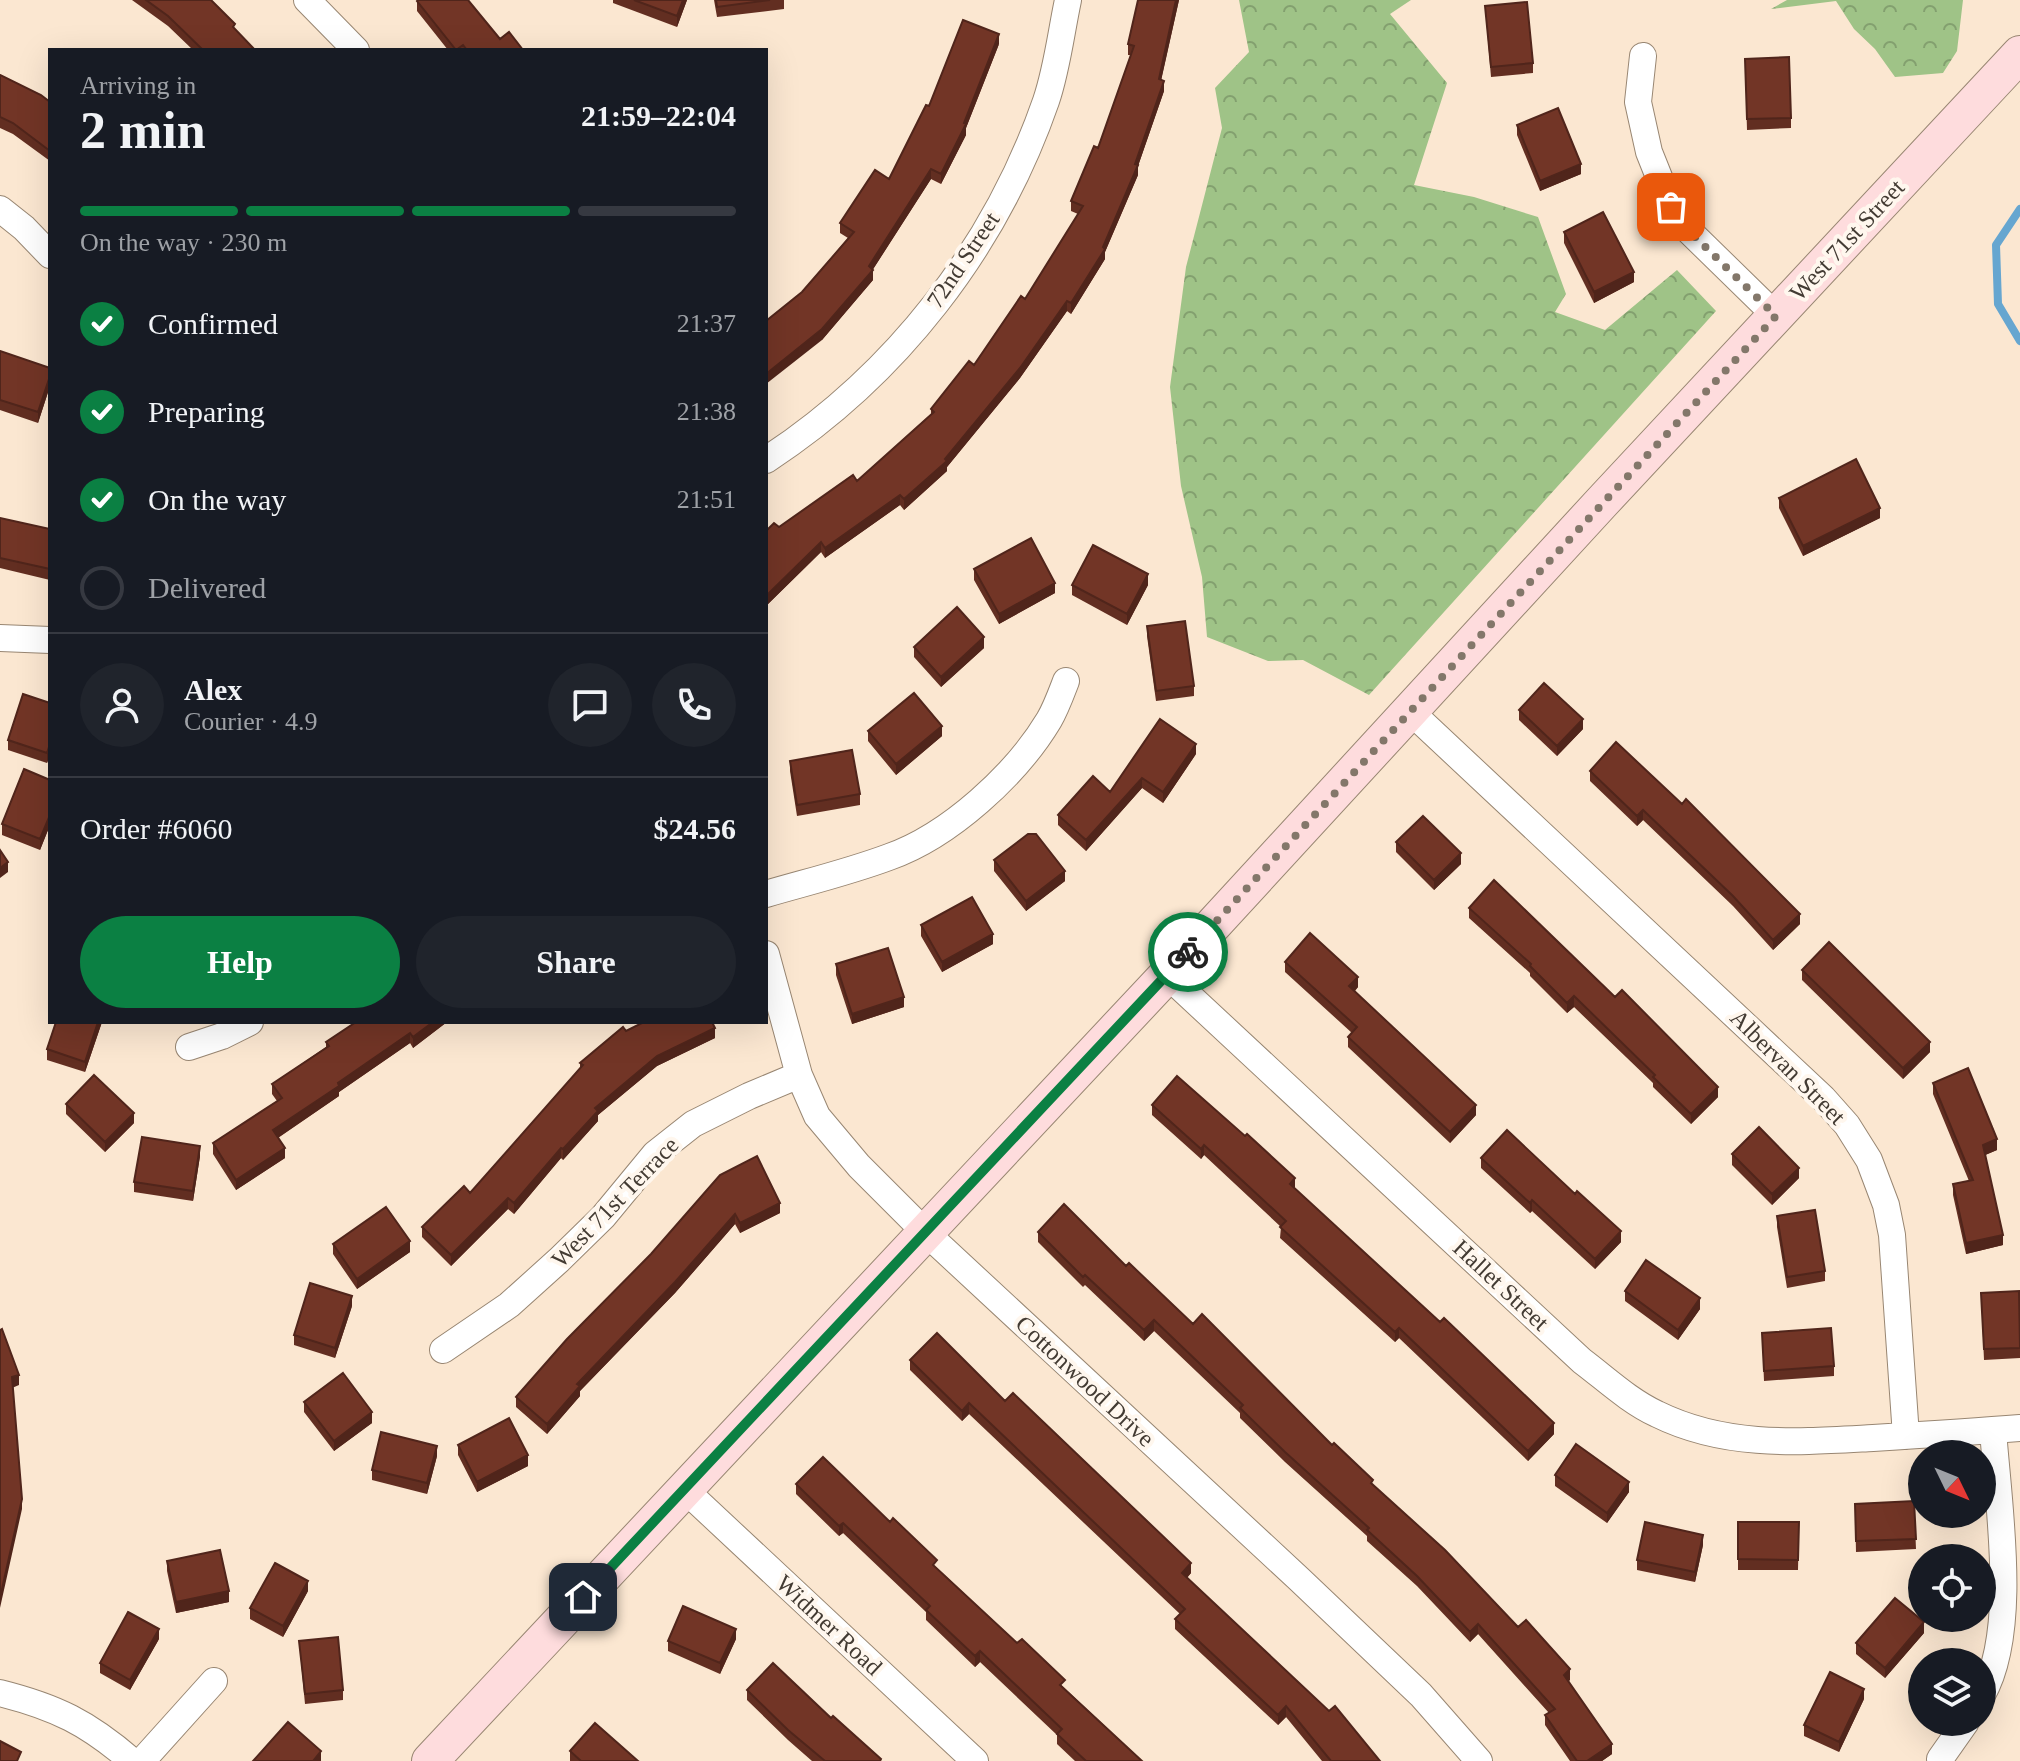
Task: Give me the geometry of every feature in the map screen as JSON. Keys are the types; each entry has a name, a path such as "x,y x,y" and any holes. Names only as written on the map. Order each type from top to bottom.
{"street":[{"path":"307,0 354,48"},
{"name":"72nd Street","path":"768,459 834,410 896,352 948,289 986,232 1023,159 1047,98 1068,0"},
{"name":"West 71st Street","path":"442,1757 684,1489 1167,975 2020,54"},
{"path":"1643,56 1638,102 1649,152 1671,207 1698,240 1776,316"},
{"path":"0,209 48,253"},
{"path":"0,638 48,640"},
{"path":"768,893 891,857 932,836 972,808 1011,769 1049,720 1066,681"},
{"name":"Albervan Street","path":"1411,712 1672,954 1823,1098 1847,1125 1879,1182 1892,1235 1906,1436"},
{"name":"Cottonwood Drive","path":"768,961 799,1075 817,1116 859,1166 925,1232 1421,1695 1479,1761"},
{"name":"Hallet Street","path":"1167,975 1582,1361 1632,1400 1679,1424 1730,1438 1784,1443 1906,1436"},
{"path":"189,1047 246,1024"},
{"name":"West 71st Terrace","path":"443,1350 509,1305 559,1260 603,1217 655,1154 693,1124 799,1075"},
{"path":"1906,1436 2020,1428"},
{"path":"1993,1430 2003,1603 1996,1657"},
{"name":"Widmer Road","path":"684,1489 975,1761"},
{"path":"142,1761 214,1681"},
{"path":"0,1693 42,1703 99,1733 132,1761"},
{"path":"1940,1759 1956,1736"}],"green space":[{"path":"1239,0 1411,0 1390,14 1447,83 1414,185 1474,197 1538,217 1566,294 1555,312 1605,330 1677,270 1716,311 1369,695 1303,660 1268,661 1207,637 1202,577 1181,486 1170,387 1186,267 1222,128 1215,88 1249,52"},
{"path":"1787,0 1963,0 1957,51 1943,73 1895,77 1875,49 1854,29 1836,1 1771,9"}],"building":[{"path":"146,0 211,0 253,48 201,48 168,16"},
{"path":"468,0 500,39 509,32 521,48 465,48 463,45 454,48 417,1"},
{"path":"634,0 683,0 677,16"},
{"path":"716,0 770,0 717,7"},
{"path":"1138,0 1176,0 1159,79 1164,81 1135,164 1138,165 1103,247 1105,249 1071,303 1067,301 1020,368 945,459 947,461 904,499 900,495 825,548 821,542 768,594 768,529 774,523 779,527 853,475 857,481 934,412 931,409 969,361 974,365 1021,296 1025,299 1083,206 1071,201 1094,146 1098,148 1134,46 1128,44"},
{"path":"1527,2 1533,63 1491,67 1485,6"},
{"path":"963,20 999,34 966,124 941,174 931,169 869,266 873,270 822,329 768,372 768,319 802,292 854,232 840,223 875,170 889,179 926,105 929,106"},
{"path":"1789,57 1791,118 1747,119 1745,59"},
{"path":"0,75 48,100 48,149 13,123 0,117"},
{"path":"1558,108 1581,164 1540,181 1517,125"},
{"path":"1603,212 1634,272 1594,292 1564,232"},
{"path":"0,351 48,367 48,382 38,412 0,400"},
{"path":"1856,459 1880,508 1803,546 1779,498"},
{"path":"0,518 48,529 48,569 0,558"},
{"path":"1031,538 1055,583 999,614 974,569"},
{"path":"1093,545 1148,574 1127,614 1072,585"},
{"path":"957,607 984,637 941,677 914,647"},
{"path":"1185,621 1194,686 1156,691 1147,626"},
{"path":"1544,683 1583,719 1557,746 1519,710"},
{"path":"914,693 942,726 896,764 868,731"},
{"path":"23,694 48,702 47,753 8,740"},
{"path":"1160,719 1196,744 1163,792 1142,778 1086,840 1058,815 1093,776 1110,792"},
{"path":"1616,742 1682,804 1686,799 1800,914 1773,940 1733,896 1643,810 1637,816 1590,771"},
{"path":"852,750 860,794 797,805 790,761"},
{"path":"24,769 48,779 48,820 40,839 2,824"},
{"path":"1423,816 1461,853 1434,880 1396,842"},
{"path":"1028,834 1036,834 1065,871 1026,901 994,860"},
{"path":"0,850 8,862 0,868"},
{"path":"1494,880 1615,997 1622,990 1718,1087 1691,1114 1574,996 1567,1003 1531,964 1469,908"},
{"path":"972,897 993,934 942,962 921,925"},
{"path":"1310,933 1358,977 1349,986 1476,1105 1450,1132 1348,1037 1357,1027 1285,962"},
{"path":"1829,942 1930,1042 1903,1068 1802,970"},
{"path":"888,948 904,997 852,1014 836,964"},
{"path":"55,1024 97,1024 85,1062 47,1049"},
{"path":"353,1024 430,1024 413,1037 410,1033 273,1130 285,1148 236,1180 213,1143 282,1098 272,1084 329,1046 326,1042"},
{"path":"640,1024 713,1024 715,1028 657,1056 595,1108 598,1111 514,1203 508,1198 451,1255 422,1227 464,1186 470,1193 583,1065 580,1063 623,1027 626,1031"},
{"path":"1968,1068 1997,1139 1983,1145 2003,1235 1966,1243 1953,1184 1973,1180 1933,1083"},
{"path":"94,1075 134,1113 105,1142 66,1104"},
{"path":"1177,1076 1295,1178 1290,1184 1440,1322 1444,1318 1554,1423 1528,1451 1399,1328 1395,1332 1280,1227 1286,1221 1204,1145 1201,1149 1152,1105"},
{"path":"1759,1127 1799,1168 1772,1194 1732,1154"},
{"path":"1507,1130 1575,1194 1577,1191 1621,1231 1595,1259 1481,1158"},
{"path":"142,1137 200,1146 193,1191 134,1182"},
{"path":"757,1156 780,1203 740,1223 735,1214 577,1384 580,1386 547,1424 516,1397 567,1339 651,1254 720,1175"},
{"path":"1064,1204 1126,1266 1129,1263 1193,1324 1202,1314 1332,1445 1334,1443 1373,1480 1371,1483 1445,1550 1518,1627 1526,1620 1570,1669 1564,1675 1612,1744 1587,1761 1577,1761 1545,1715 1555,1709 1478,1624 1470,1632 1417,1576 1367,1530 1369,1528 1285,1452 1240,1408 1243,1405 1154,1320 1144,1330 1085,1275 1083,1277 1038,1232"},
{"path":"386,1207 410,1241 357,1279 333,1244"},
{"path":"1815,1210 1825,1271 1787,1277 1777,1216"},
{"path":"1646,1260 1700,1298 1678,1330 1625,1291"},
{"path":"310,1283 352,1296 335,1348 294,1335"},
{"path":"2019,1291 2020,1348 1984,1349 1981,1293"},
{"path":"1831,1328 1834,1366 1764,1371 1762,1333"},
{"path":"0,1330 19,1375 12,1377 22,1499 0,1598"},
{"path":"937,1333 1005,1401 1013,1393 1191,1563 1182,1573 1329,1711 1335,1706 1380,1761 1331,1761 1286,1706 1278,1715 1175,1619 1185,1609 969,1403 962,1411 910,1360"},
{"path":"343,1373 372,1412 334,1441 304,1402"},
{"path":"509,1418 528,1455 477,1482 458,1445"},
{"path":"381,1432 437,1446 427,1483 372,1470"},
{"path":"1576,1444 1629,1482 1607,1513 1555,1475"},
{"path":"823,1457 890,1522 893,1518 937,1560 933,1565 1017,1643 1022,1639 1065,1680 1060,1685 1142,1761 1086,1761 1057,1734 1062,1729 980,1651 975,1656 926,1610 930,1606 843,1523 839,1526 796,1484"},
{"path":"1908,1501 1908,1528 1915,1528 1916,1539 1856,1541 1855,1504"},
{"path":"1645,1522 1703,1535 1695,1572 1637,1560"},
{"path":"1738,1522 1799,1522 1798,1560 1738,1559"},
{"path":"220,1550 229,1591 176,1602 167,1561"},
{"path":"275,1563 308,1581 283,1626 250,1608"},
{"path":"1895,1598 1908,1609 1908,1632 1916,1632 1885,1668 1856,1643"},
{"path":"683,1606 736,1629 720,1663 668,1641"},
{"path":"128,1612 159,1629 130,1680 100,1663"},
{"path":"338,1637 343,1690 305,1694 299,1641"},
{"path":"773,1663 880,1761 825,1761 788,1730 747,1690"},
{"path":"1830,1672 1864,1689 1839,1742 1804,1725"},
{"path":"288,1722 321,1751 313,1761 253,1761"},
{"path":"595,1723 638,1761 581,1761 570,1751"},
{"path":"0,1741 21,1752 17,1761 0,1761"}],"waterway":[{"path":"2020,209 1996,245 1998,304 2020,341"}],"way so far":[{"path":"1188,952 1776,316 1735,279 1688,230 1671,207"}],"route":[{"path":"583,1597 1188,952"}]}
